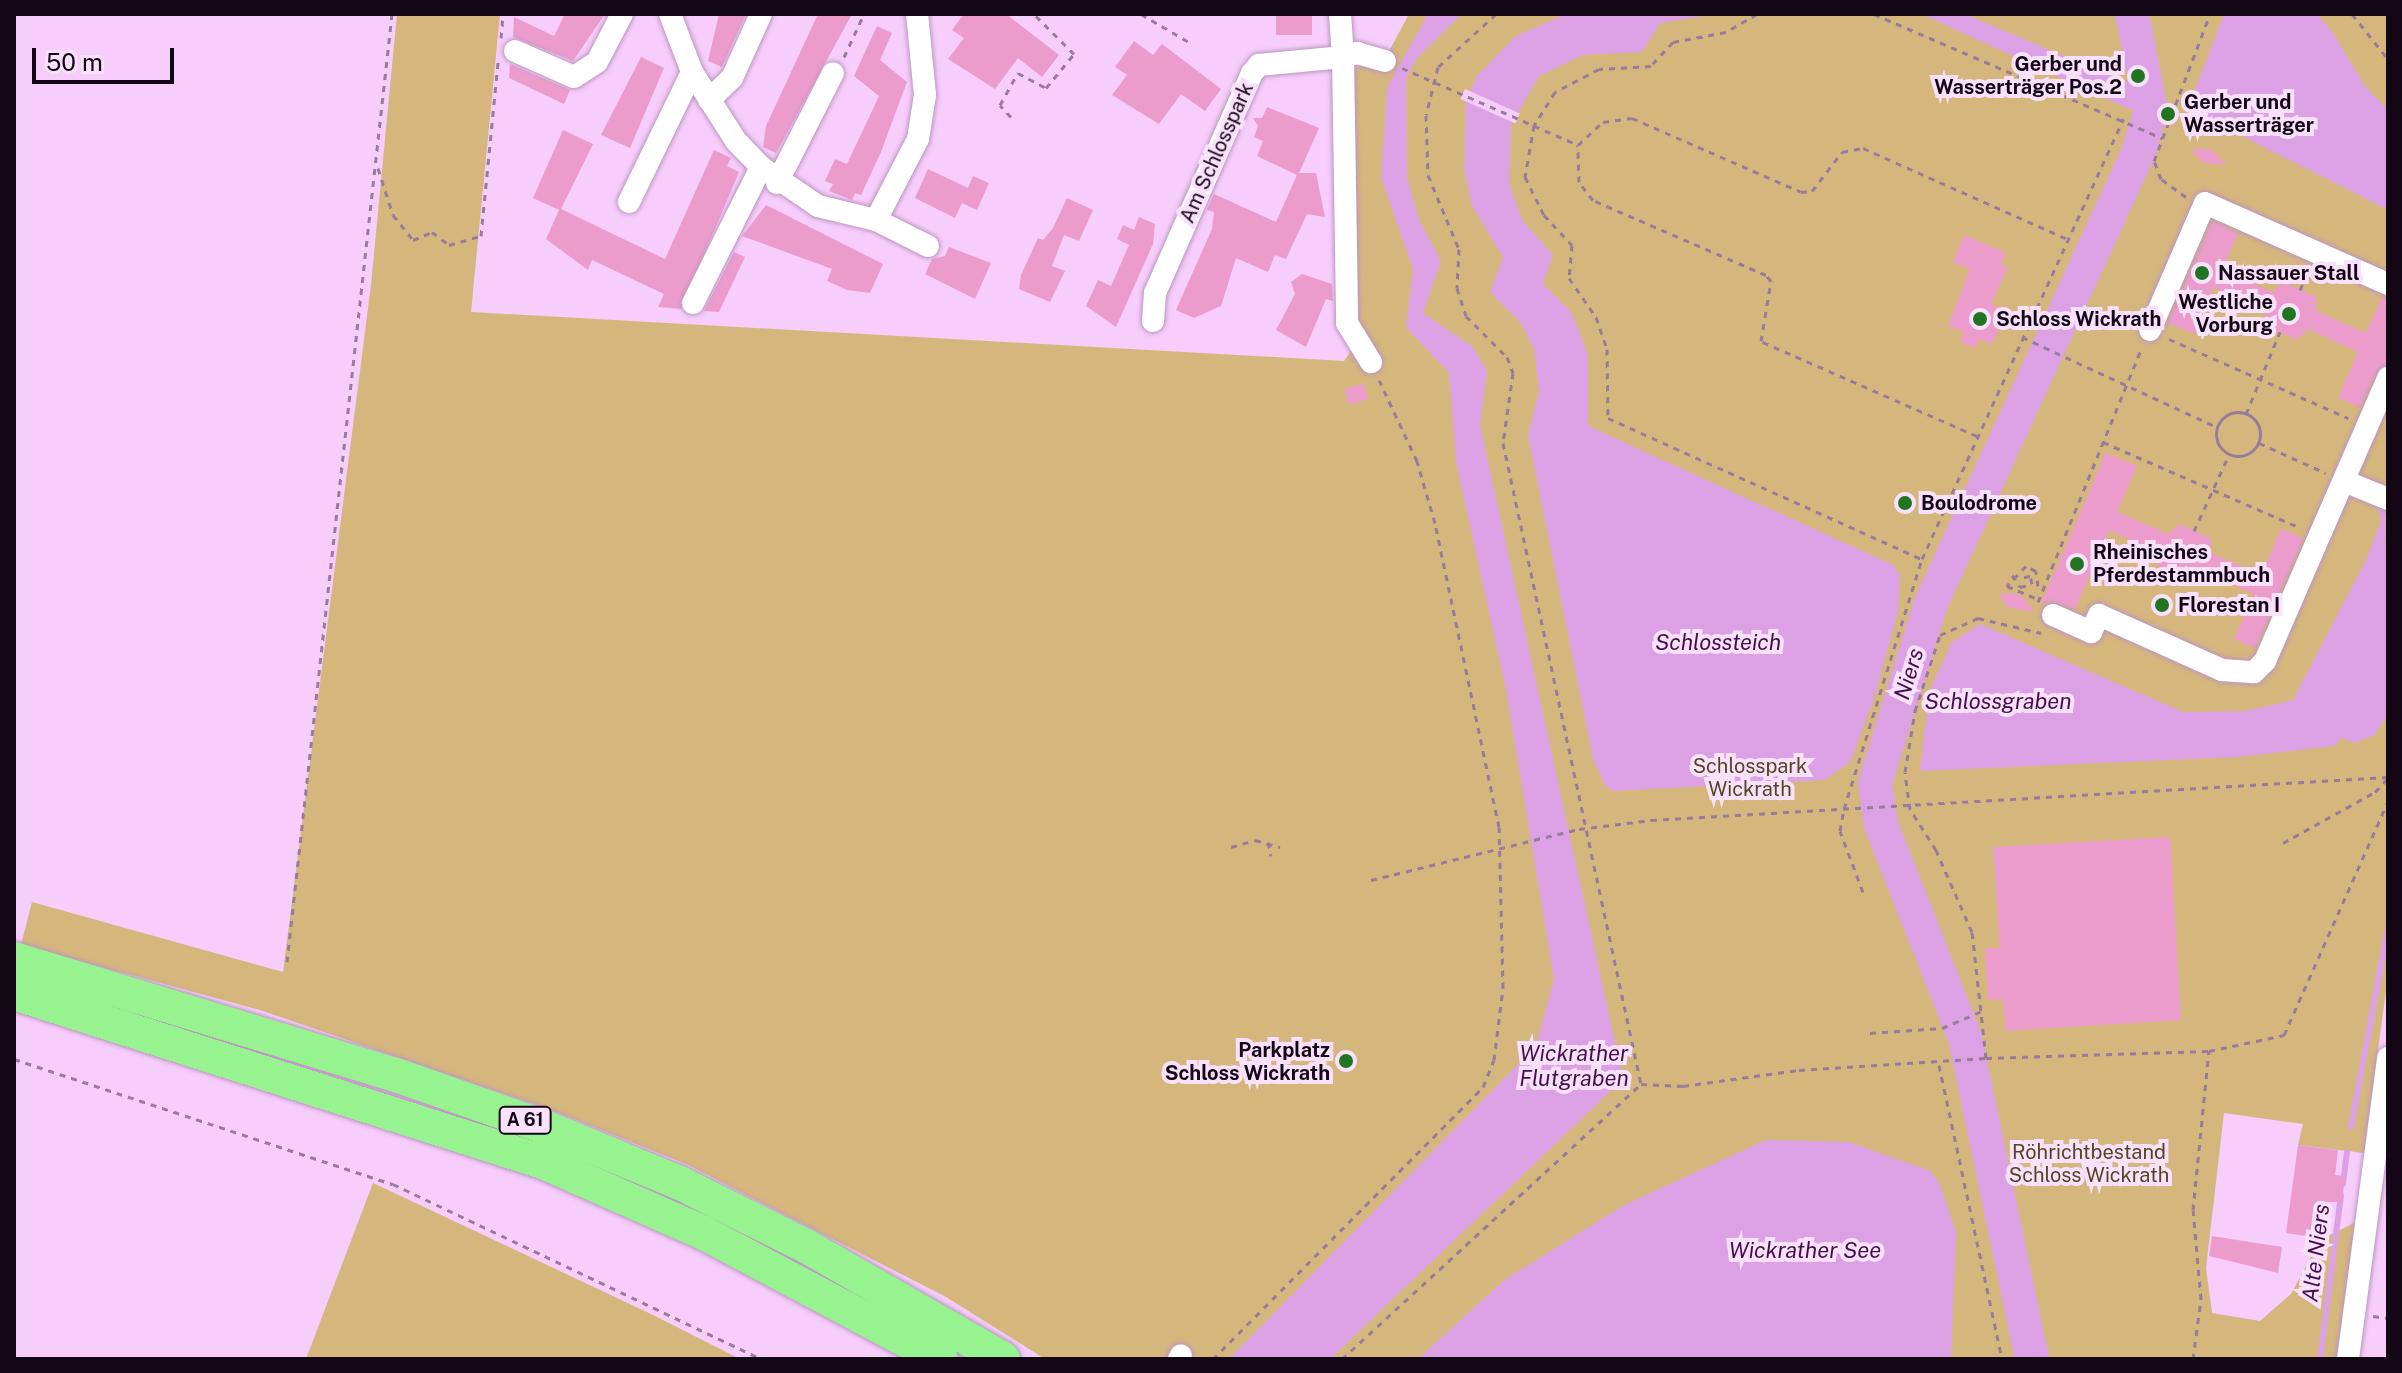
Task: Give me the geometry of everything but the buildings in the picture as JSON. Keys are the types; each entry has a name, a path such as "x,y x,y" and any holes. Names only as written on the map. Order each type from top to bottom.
{"highway":[{"name":"A 61","path":"14,959 396,1075 547,1128 806,1246 1003,1359"},
{"name":"A 61","path":"14,993 543,1162 718,1240 941,1359"}],"street":[{"path":"515,51 574,77 597,62 622,14"},
{"path":"670,14 692,72 709,100 777,183 818,206 876,220 928,246"},
{"path":"709,100 732,78 761,14"},
{"path":"876,220 918,139 925,95 917,14"},
{"path":"1340,14 1350,55 1347,323 1371,362"},
{"path":"1350,55 1385,61"},
{"name":"Am Schlosspark","path":"1153,321 1155,293 1252,73 1259,65 1350,55"},
{"path":"629,202 692,72"},
{"path":"777,183 833,73"},
{"path":"693,303 761,167"},
{"path":"2150,330 2205,203 2388,284"},
{"path":"2046,607 2091,632 2099,615 2222,670 2254,672 2265,661 2388,378"},
{"path":"2344,481 2384,497"},
{"path":"2348,1359 2388,1058"}],"path":[{"path":"287,962 392,14"},
{"path":"377,167 393,215 413,240 432,232 449,245 481,236 503,14"},
{"path":"833,73 864,14"},
{"path":"1011,117 1000,105 1018,73 1046,88 1074,54 1034,14"},
{"path":"1141,14 1189,42"},
{"path":"1496,14 1450,50 1432,80 1426,115 1428,175 1459,249 1457,288 1466,316 1507,357 1513,373 1503,443 1641,1084"},
{"path":"1757,14 1726,32 1673,42 1651,66 1577,77 1555,92 1534,125 1525,177 1544,215 1572,245 1569,278 1596,317 1607,349 1608,418 1922,559"},
{"path":"1874,14 2160,137"},
{"path":"2205,203 2186,197 2155,171 2160,137 2210,14"},
{"path":"2352,14 2388,59"},
{"path":"1415,74 1578,145"},
{"path":"1977,436 1761,341 1771,281 1766,275 1593,200 1579,182 1578,145 1603,122 1632,118 1801,192 1812,191 1842,152 1863,148 2067,239"},
{"path":"1863,892 1840,831 1844,809 1881,705 1922,559 2123,119"},
{"path":"2040,588 2150,330 2327,409"},
{"path":"2246,414 2280,332"},
{"path":"2022,337 2217,427"},
{"path":"1213,1359 1483,1087 1494,1060 1503,988 1502,850 1435,523 1417,461 1371,362"},
{"path":"2246,414 2259,426 2258,443 2248,454 2229,455 2216,440 2217,427 2226,416 2246,414"},
{"path":"2103,442 2280,519"},
{"path":"2258,443 2344,481"},
{"path":"2194,531 2229,455"},
{"path":"1986,1058 1972,932 1936,850 1910,809 1905,772 1915,711 1940,635 1978,618 2038,634 2046,607 2032,568 2012,575 2007,586 2022,590 2046,607"},
{"path":"2012,575 2019,578 2030,576 2032,584 2040,588"},
{"path":"2019,578 2022,590"},
{"path":"2022,590 2032,584"},
{"path":"1371,880 1587,828 1844,809 1910,809 2388,778"},
{"path":"2283,843 2375,792 2388,778"},
{"path":"1342,1359 1641,1084 1978,1063 1986,1058 2209,1051 2284,1035 2388,801"},
{"path":"1231,847 1268,842 1280,847"},
{"path":"1268,842 1271,856"},
{"path":"1870,1033 1942,1028 1982,1011"},
{"path":"2193,1359 2201,1299 2193,1210 2209,1051"},
{"path":"14,1059 393,1184 761,1359"},
{"path":"1939,1065 2002,1359"}],"green space":[{"name":"Schlosspark Wickrath","path":"397,14 500,14 471,312 1344,361 1358,341 1348,71 1387,55 1409,14 2388,14 2388,976 2364,1153 2298,1145 2303,1124 2224,1113 2206,1268 2212,1313 2260,1321 2291,1294 2320,1240 2356,1222 2339,1359 1045,1359 946,1297 686,1164 549,1109 260,1010 21,945 32,902 283,972 371,285"},
{"path":"373,1183 651,1314 740,1359 306,1359"}],"water":[{"name":"Wickrather Flutgraben","path":"1428,14 1462,14 1417,58 1406,79 1407,177 1419,220 1441,261 1423,313 1473,347 1487,371 1480,425 1621,1070 1618,1084 1330,1359 1229,1359 1536,1046 1554,979 1506,690 1456,462 1449,373 1406,327 1413,269 1381,178 1387,87"},
{"name":"Schlossteich","path":"1566,14 1718,14 1660,23 1642,52 1583,55 1539,76 1511,125 1509,183 1522,220 1553,255 1543,284 1571,312 1588,354 1588,426 1893,565 1900,575 1898,611 1873,701 1850,762 1825,780 1615,791 1606,787 1593,759 1528,436 1539,391 1534,349 1521,323 1490,292 1503,257 1472,206 1464,170 1466,102 1477,76 1516,36"},
{"path":"1921,14 1964,14 2143,89 2155,106 2150,115 2127,108"},
{"path":"2224,14 2317,14 2333,33 2364,85 2388,110 2388,210 2228,129 2216,133 2184,119"},
{"name":"Schlossgraben","path":"2385,485 2388,715 2374,735 2355,743 2341,738 2334,746 2237,757 1920,771 1929,692 1952,642 1980,624 2183,712 2246,711 2293,700 2366,560 2381,521 2377,504"},
{"name":"Wickrather See","path":"1766,1140 1849,1142 1930,1171 1939,1182 1956,1232 1951,1359 1418,1359 1503,1281 1624,1205"}],"pier":[{"path":"1465,89 1520,113 1515,123 1461,99"}],"waterway":[{"name":"Niers","path":"2032,1359 1965,1038 1881,825 1875,783 1931,603 2138,153 2151,111 2132,14"},
{"name":"Alte Niers","path":"2351,1127 2388,928"},
{"name":"Alte Niers","path":"2343,1184 2347,1152"},
{"name":"Alte Niers","path":"2320,1359 2341,1195"}],"place":[{"name":"Gerber und Wasserträger Pos.2","path":"2138,76"},
{"name":"Gerber und Wasserträger","path":"2168,114"},
{"name":"Nassauer Stall","path":"2202,273"},
{"name":"Westliche Vorburg","path":"2289,314"},
{"name":"Schloss Wickrath","path":"1980,319"},
{"name":"Boulodrome","path":"1905,503"},
{"name":"Rheinisches Pferdestammbuch","path":"2077,564"},
{"name":"Florestan I","path":"2162,605"},
{"name":"Parkplatz Schloss Wickrath","path":"1346,1061"}],"park label":[{"name":"Röhrichtbestand Schloss Wickrath","path":"2089,1164"}]}
